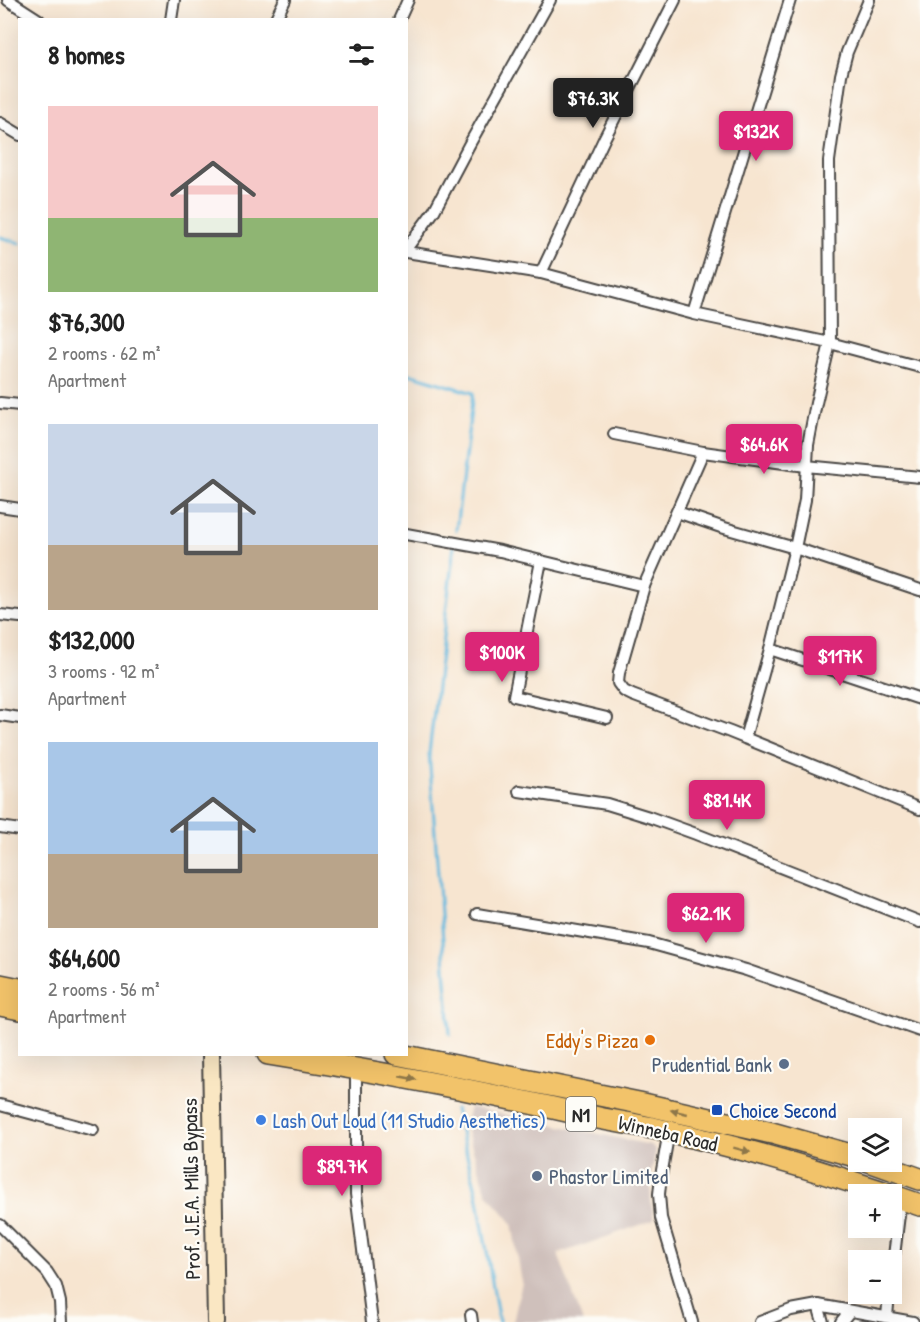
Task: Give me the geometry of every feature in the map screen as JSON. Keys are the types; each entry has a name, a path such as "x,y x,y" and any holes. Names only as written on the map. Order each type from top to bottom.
{"highway":[{"path":"0,986 18,990"},
{"path":"0,1005 18,1009"},
{"name":"Winneba Road","path":"281,1056 356,1068 478,1081 639,1103 772,1132 848,1154"},
{"name":"Winneba Road","path":"402,1056 611,1120 669,1131 859,1184"},
{"path":"900,1172 920,1179"}],"street":[{"path":"8,0 36,18"},
{"path":"171,18 174,0"},
{"path":"276,18 285,0"},
{"path":"400,18 408,0"},
{"path":"408,248 434,211 550,0"},
{"path":"541,273 605,137 675,0"},
{"path":"694,314 790,0"},
{"path":"745,738 770,649 805,500 806,466 816,403 830,343 829,161 841,75 847,52 869,0"},
{"path":"0,123 18,134"},
{"path":"408,251 541,273 694,314 830,343 920,367"},
{"path":"0,403 18,405"},
{"path":"614,434 703,452 806,466 920,477"},
{"path":"703,452 644,585 618,683 624,691 632,695 920,808"},
{"path":"0,506 18,509"},
{"path":"676,512 795,548 920,590"},
{"path":"408,534 500,550 644,585"},
{"path":"541,561 514,696 607,718"},
{"path":"0,615 18,617"},
{"path":"770,649 920,699"},
{"path":"0,715 18,718"},
{"path":"519,791 606,804 650,817 920,922"},
{"path":"0,827 18,830"},
{"path":"477,914 649,943 746,970 920,1031"},
{"name":"Prof. J.E.A. Mills Bypass","path":"211,1056 216,1322"},
{"path":"356,1068 356,1194 372,1322"},
{"path":"0,1105 93,1130"},
{"path":"669,1131 660,1176 661,1218 692,1322"},
{"path":"0,1225 47,1272 56,1286 61,1322"},
{"path":"886,1317 888,1304"},
{"path":"760,1322 791,1310 818,1305 913,1322"},
{"path":"818,1305 823,1322"},
{"path":"841,1322 850,1311"}],"shaded area":[{"path":"470,1107 651,1145 656,1150 650,1179 654,1220 558,1254 583,1322 513,1322 522,1283 512,1223 487,1193 465,1125"}],"waterway":[{"path":"0,237 18,242"},
{"path":"408,374 473,393 456,530"},
{"path":"450,1034 429,753 454,546"},
{"path":"455,1109 477,1194 499,1322"}],"place":[{"name":"Eddy's Pizza","path":"650,1040"},
{"name":"Prudential Bank","path":"784,1064"},
{"name":"Choice Second","path":"717,1110"},
{"name":"Lash Out Loud (11 Studio Aesthetics)","path":"261,1120"},
{"name":"Phastor Limited","path":"537,1176"}]}
